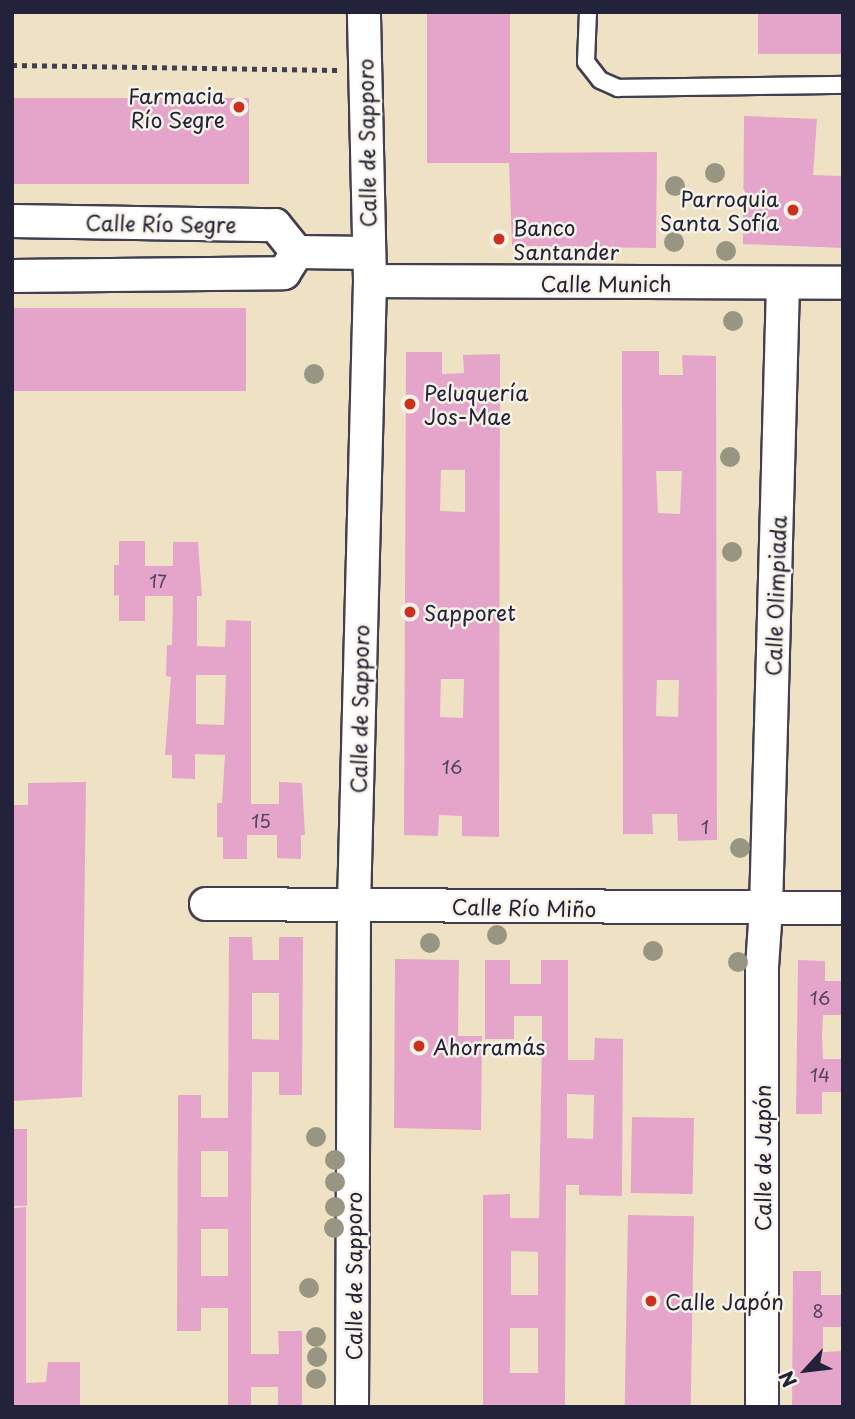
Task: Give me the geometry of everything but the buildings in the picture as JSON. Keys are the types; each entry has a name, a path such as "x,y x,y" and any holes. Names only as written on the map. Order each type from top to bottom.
{"street":[{"name":"Calle de Sapporo","path":"352,1407 354,905 370,267 364,12"},
{"name":"Calle Río Segre","path":"12,221 275,225 297,251"},
{"path":"12,276 284,273 297,251 370,267"},
{"name":"Calle Munich","path":"370,267 783,284 843,283"},
{"name":"Calle Olimpiada","path":"766,909 783,284"},
{"name":"Calle Río Miño","path":"200,905 843,908"},
{"name":"Calle de Japón","path":"762,1407 762,967 766,909"}],"lane":[{"path":"588,12 586,62 600,80 618,88 843,85"}],"path":[{"path":"12,65 364,70"}],"place":[{"name":"Farmacia Río Segre","path":"239,107"},
{"name":"Parroquia Santa Sofía","path":"793,210"},
{"name":"Banco Santander","path":"499,239"},
{"name":"Peluquería Jos-Mae","path":"410,404"},
{"name":"Sapporet","path":"410,612"},
{"name":"Ahorramás","path":"419,1046"},
{"name":"Calle Japón","path":"651,1301"}]}
